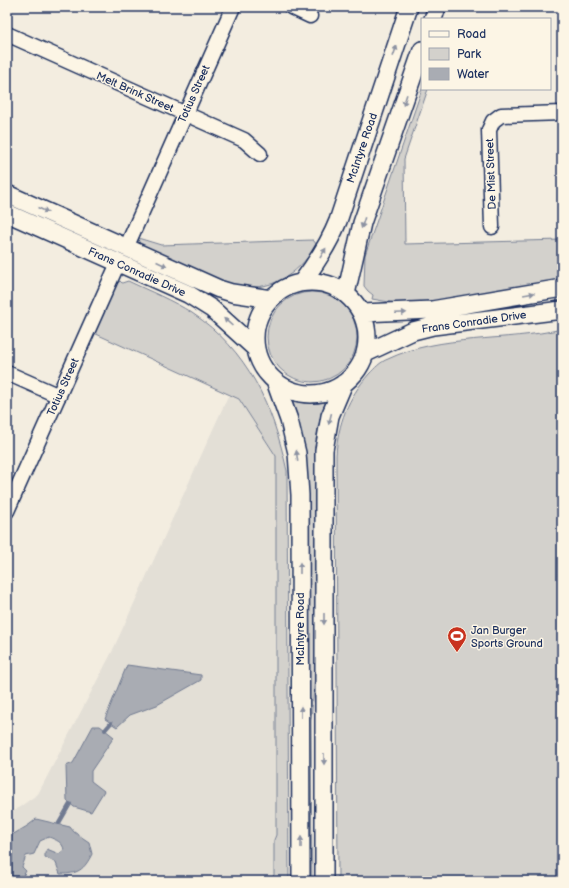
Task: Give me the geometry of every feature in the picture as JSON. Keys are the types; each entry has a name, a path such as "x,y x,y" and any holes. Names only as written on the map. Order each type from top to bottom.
{"main road":[{"name":"McIntyre Road","path":"302,282 321,257 338,220 409,7"},
{"path":"432,18 437,7"},
{"path":"346,294 362,223 421,53"},
{"name":"Frans Conradie Drive","path":"7,194 219,289 232,293 271,299"},
{"name":"Frans Conradie Drive","path":"7,212 188,294 212,309 256,349"},
{"path":"302,282 324,283 346,294 362,313 368,335 366,353 358,370 344,383 328,392 310,394 292,390 275,381 264,369 256,349 255,336 257,322 262,310 271,299 285,288 302,282"},
{"name":"Frans Conradie Drive","path":"362,313 432,310 562,288"},
{"name":"Frans Conradie Drive","path":"366,353 413,331 433,326 562,310"},
{"name":"McIntyre Road","path":"275,381 289,420 297,453 300,495 302,881"},
{"path":"324,881 324,450 330,416 344,383"}],"street":[{"name":"Totius Street","path":"126,248 233,7"},
{"path":"291,7 310,16"},
{"name":"Melt Brink Street","path":"7,34 244,140 260,154"},
{"name":"De Mist Street","path":"492,227 490,130 493,121 501,115 562,113"},
{"name":"Totius Street","path":"7,511 118,263"},
{"path":"7,372 59,396"}],"shaded area":[{"path":"229,394 239,399 276,456 276,835 274,840 274,875 269,881 7,881 7,816 38,794 112,652"}],"green space":[{"path":"422,90 428,90 404,159 405,244 562,240 562,279 424,304 395,303 372,299 373,295 364,286 365,255"},
{"path":"138,238 161,245 313,240 317,245 300,266 281,280 259,287 246,287 232,286 143,247"},
{"path":"120,281 122,283 128,281 184,308 212,328 228,344 243,362 266,402 281,447 287,471 289,881 269,881 274,875 274,840 276,835 276,456 239,399 94,333 116,285"},
{"path":"312,292 329,295 344,305 354,320 357,337 354,354 344,369 329,379 312,382 295,379 280,369 270,354 267,337 270,320 280,305 295,295"},
{"name":"Jan Burger Sports Ground","path":"562,329 562,881 338,881 336,455 339,432 345,412 355,392 380,363 408,351 451,342 518,336"},
{"path":"289,399 311,403 326,401 318,427 315,449 316,664 311,721 312,881 310,881 308,489 303,443"}],"water":[{"path":"127,665 201,675 201,680 157,705 130,715 117,727 105,719"},
{"path":"93,726 100,726 114,737 91,771 91,781 104,791 91,812 74,807 67,801 66,766 73,763"},
{"path":"36,819 70,827 74,832 89,842 92,854 80,870 60,874 56,863 45,857 45,853 47,849 59,854 64,850 59,842 49,837 40,841 34,854 26,856 22,867 26,871 20,881 14,881 7,877 7,839"}],"waterway":[{"path":"105,730 111,723"},
{"path":"59,823 70,804"}],"place":[{"name":"Jan Burger Sports Ground","path":"457,653"}]}
